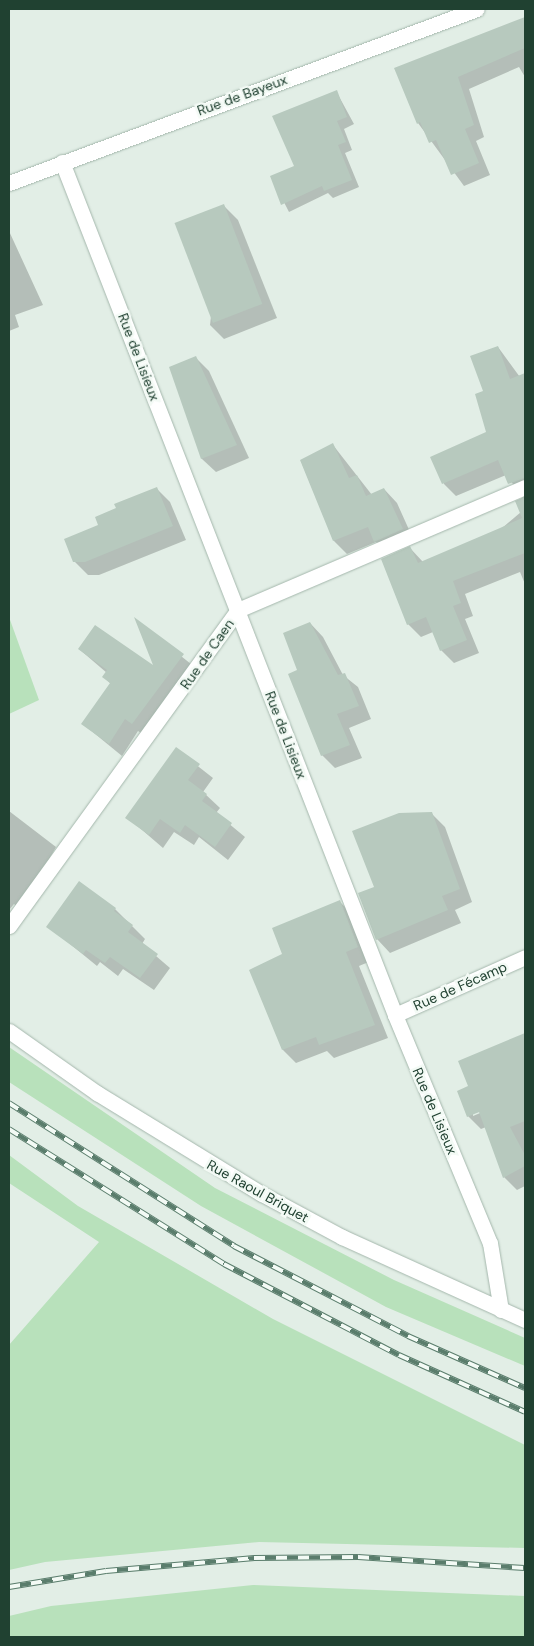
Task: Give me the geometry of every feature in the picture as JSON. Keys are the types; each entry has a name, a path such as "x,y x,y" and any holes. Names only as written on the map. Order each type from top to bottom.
{"street":[{"name":"Rue de Bayeux","path":"9,183 476,9"},
{"name":"Rue de Lisieux","path":"62,162 395,1015 490,1243 501,1310"},
{"name":"Rue de Caen","path":"9,926 238,610 525,487"},
{"name":"Rue de Fécamp","path":"395,1015 525,957"},
{"name":"Rue Raoul Briquet","path":"9,1031 105,1098 262,1194 342,1237 525,1320"}],"green space":[{"path":"9,617 39,700 9,714"},
{"path":"9,1047 215,1188 394,1280 525,1338 525,1366 386,1307 201,1206 9,1082"},
{"path":"9,1155 78,1206 273,1319 525,1445 525,1548 259,1542 45,1562 9,1570 9,1345 99,1242 9,1183"},
{"path":"253,1585 525,1596 525,1637 9,1637 9,1616 51,1606"}],"building":[{"path":"525,17 525,48 458,77 474,125 465,129 479,163 451,175 436,140 429,143 420,122 417,124 394,68"},
{"path":"337,90 347,117 337,121 346,142 338,145 352,180 324,191 322,186 281,205 270,176 294,166 272,116"},
{"path":"224,204 262,304 213,323 175,223"},
{"path":"498,346 510,379 525,373 525,478 508,484 498,460 442,484 430,457 486,432 475,394 483,391 470,356"},
{"path":"196,356 237,445 201,459 169,367"},
{"path":"333,443 349,478 357,475 366,496 384,488 403,529 374,542 368,527 333,541 300,460"},
{"path":"157,487 173,526 85,562 73,562 64,539 98,525 95,517 116,508 114,504"},
{"path":"525,497 525,553 453,581 461,603 453,606 467,640 440,651 426,617 407,625 381,559 410,546 418,563 500,528 522,518 515,501"},
{"path":"134,617 184,654 132,724 125,719 109,744 81,724 110,683 102,677 107,670 78,649 95,625 153,665"},
{"path":"310,622 338,675 345,673 359,706 337,714 350,745 321,756 288,674 297,670 283,633"},
{"path":"176,747 200,764 188,780 207,794 202,801 232,823 215,847 185,825 180,833 160,819 149,835 125,818"},
{"path":"432,812 460,889 442,896 448,910 376,940 358,893 374,887 352,831 399,813"},
{"path":"79,881 116,908 114,911 133,925 128,932 158,954 140,978 110,957 105,963 86,950 83,954 46,927"},
{"path":"340,900 358,947 346,952 375,1025 319,1045 316,1037 282,1050 249,970 282,954 272,928"},
{"path":"525,1033 525,1121 510,1127 525,1155 525,1166 503,1178 479,1112 467,1117 457,1091 468,1086 458,1061"}],"railway":[{"path":"9,1103 234,1246 408,1336 525,1388"},
{"path":"9,1129 224,1264 399,1355 525,1412"},
{"path":"9,1587 106,1571 254,1558 358,1557 525,1568"}]}
